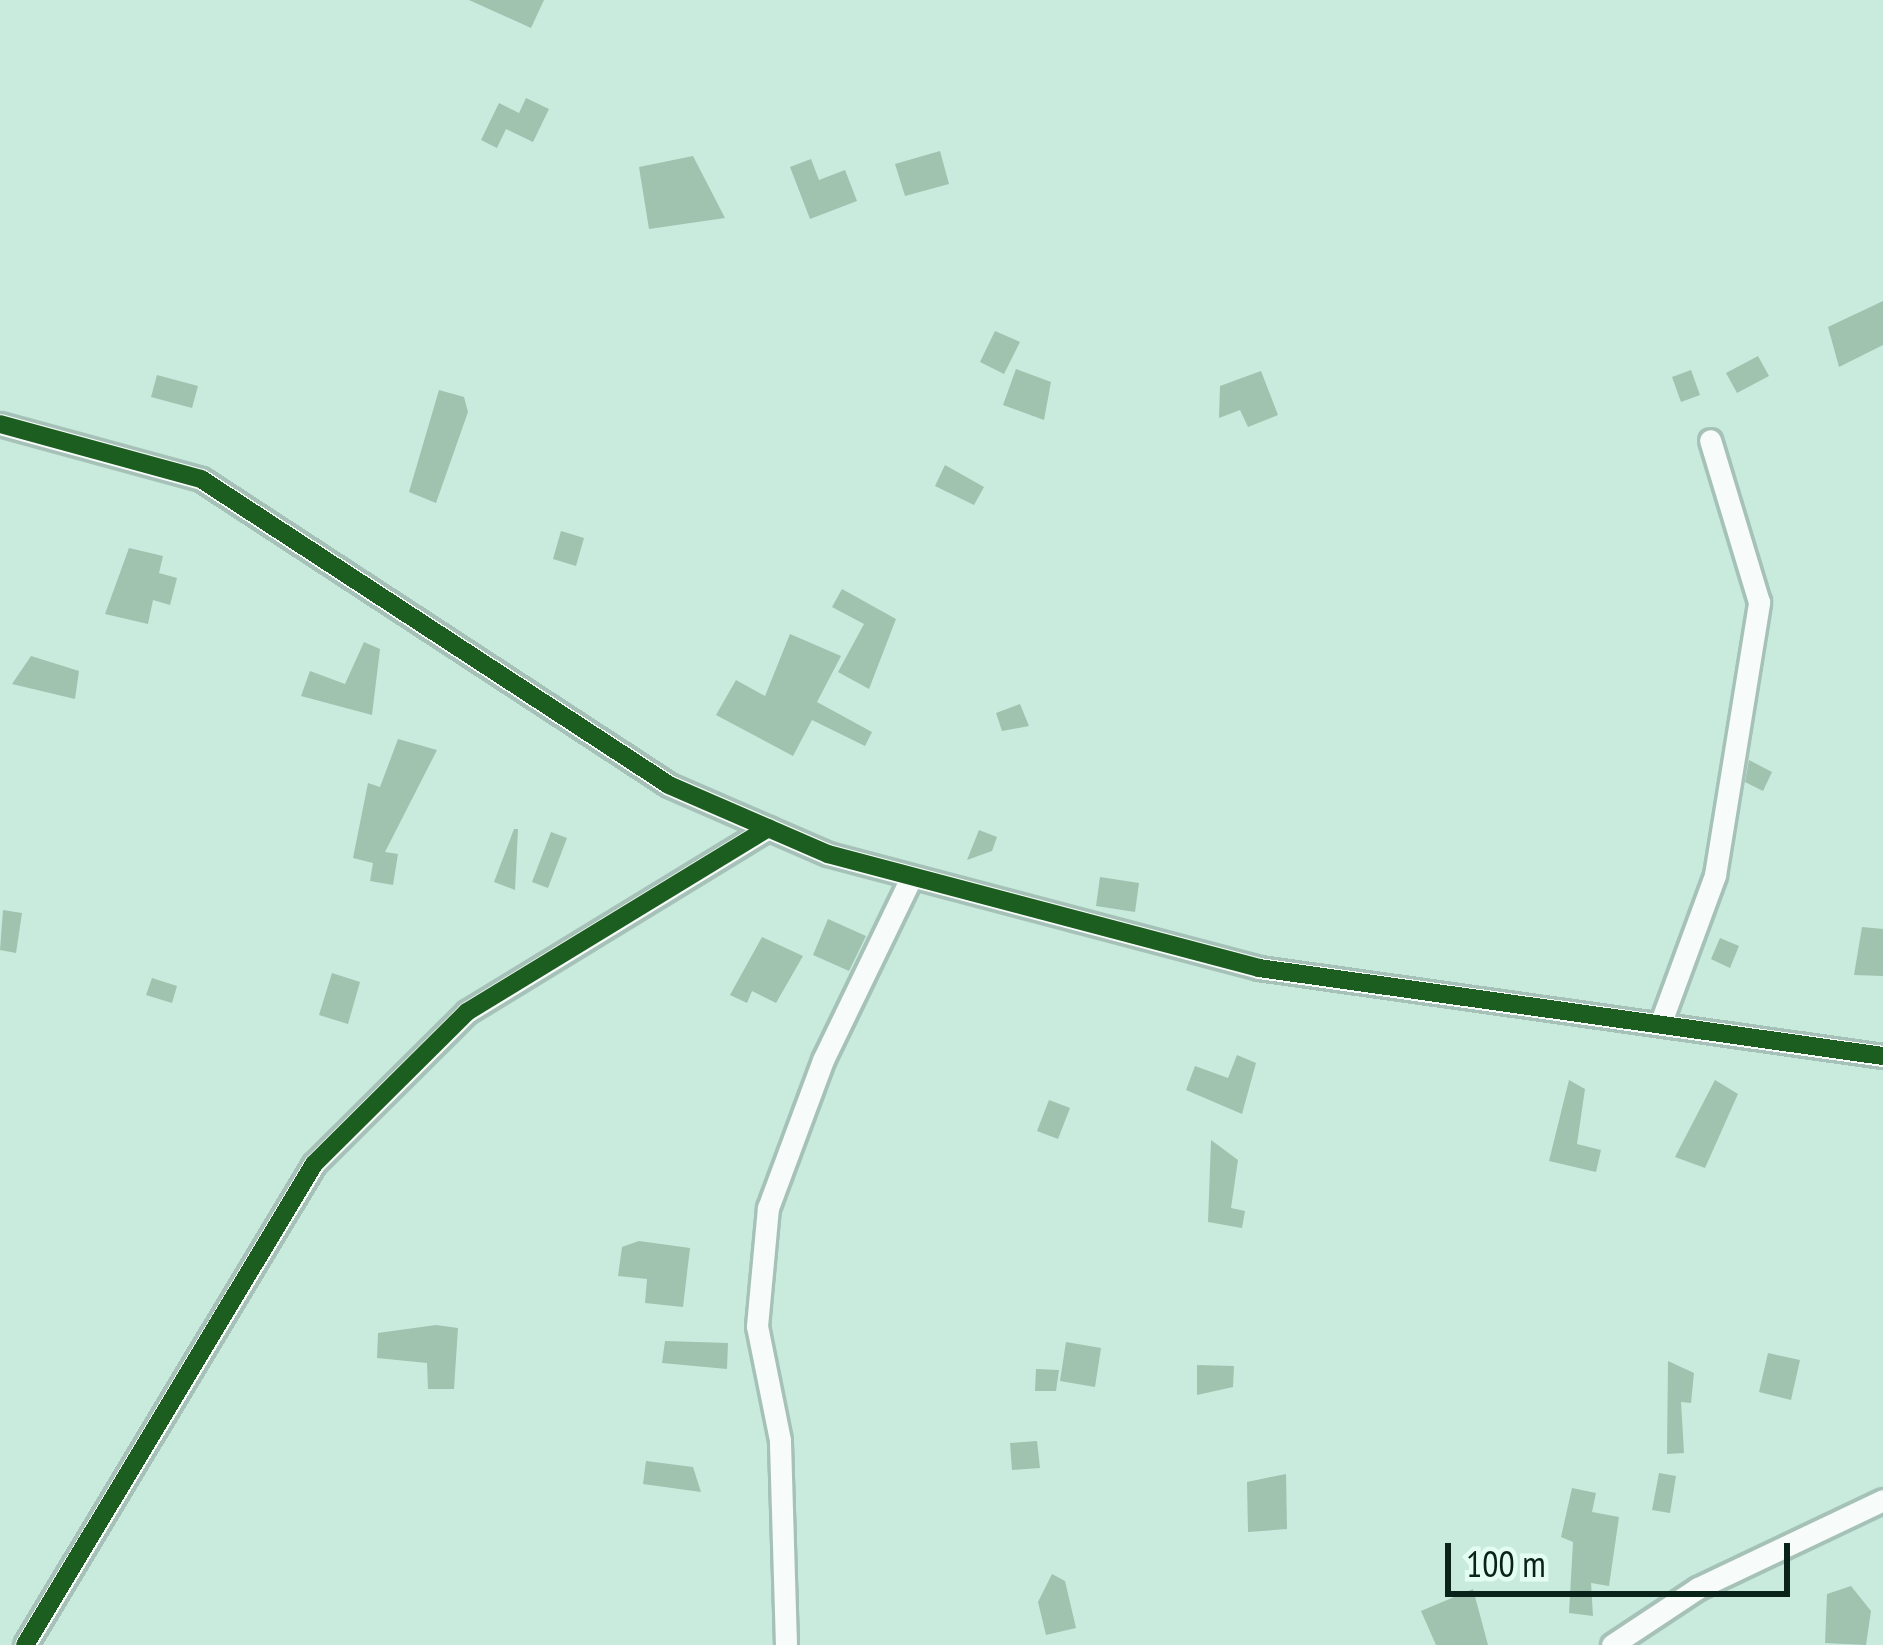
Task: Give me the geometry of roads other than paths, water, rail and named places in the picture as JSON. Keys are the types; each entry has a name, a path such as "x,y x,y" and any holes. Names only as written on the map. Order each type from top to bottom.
{"street":[{"path":"0,424 201,479 669,785 768,828 911,878 1258,968 1883,1056"},
{"path":"1661,1022 1715,874 1759,602 1710,440"},
{"path":"25,1645 314,1163 467,1012 768,828"},
{"path":"786,1645 781,1440 757,1326 767,1208 823,1060 911,878"},
{"path":"1612,1645 1698,1588 1883,1499"}]}
